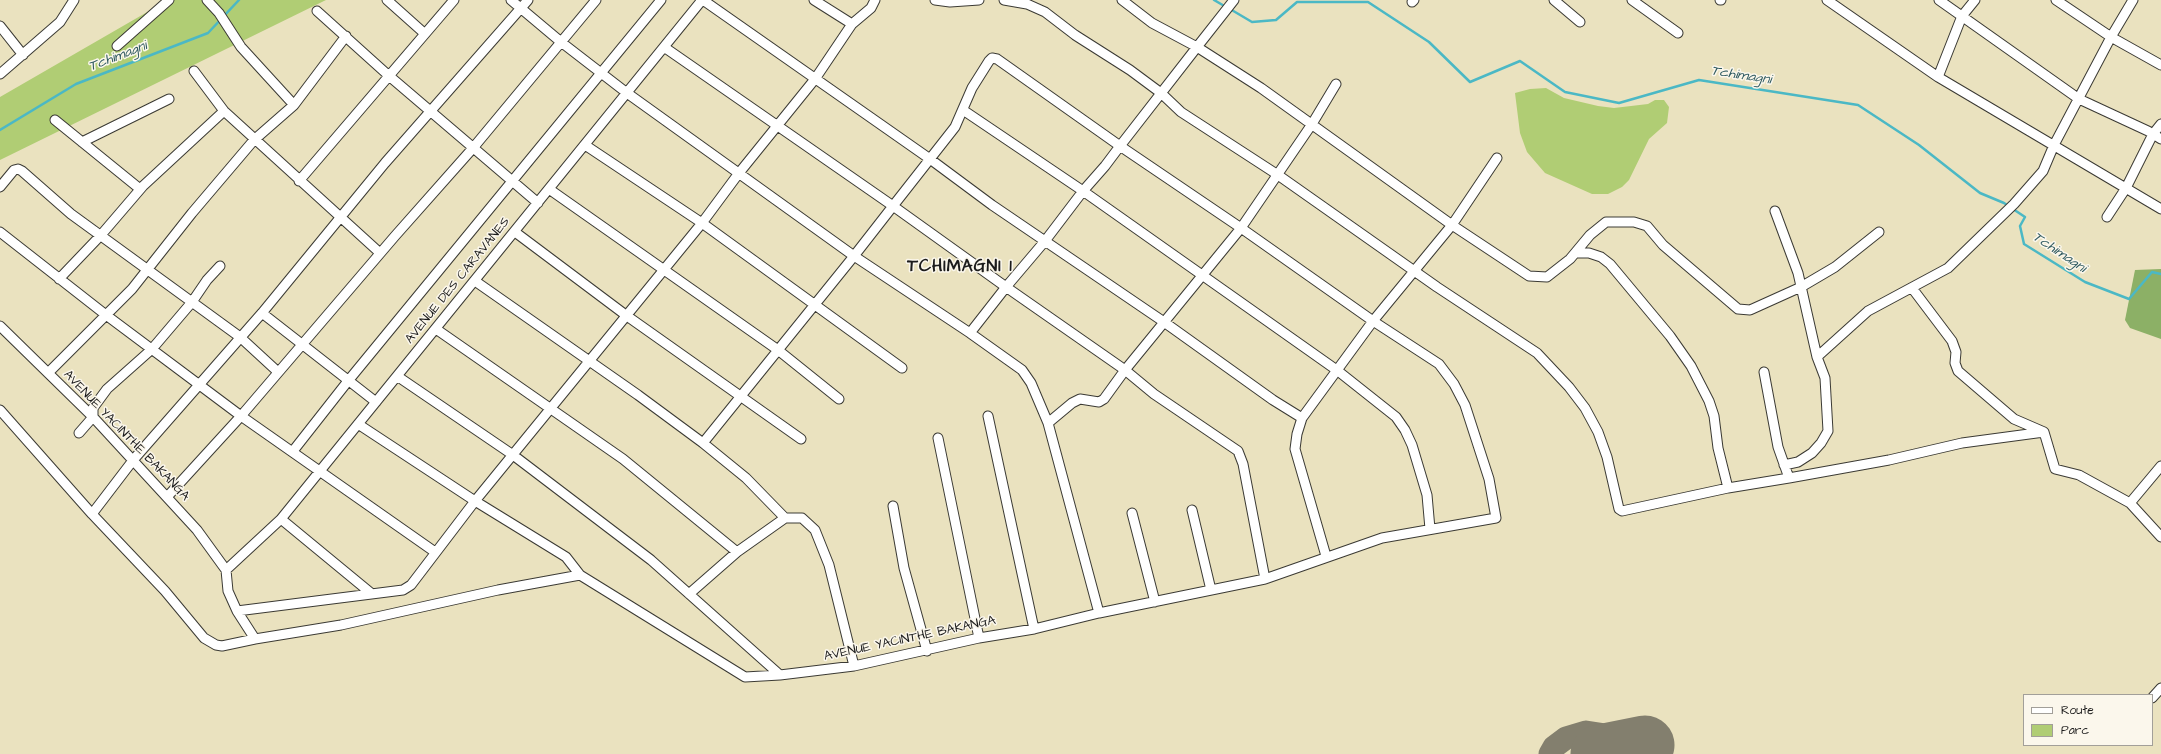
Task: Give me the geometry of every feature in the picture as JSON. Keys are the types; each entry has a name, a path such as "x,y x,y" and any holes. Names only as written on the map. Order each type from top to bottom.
{"street":[{"path":"0,74 60,22 74,0"},
{"path":"117,46 169,0"},
{"path":"207,0 219,13 241,47 294,105"},
{"path":"387,0 424,33"},
{"path":"299,181 424,33 454,0"},
{"path":"511,0 561,42 627,93 854,256 970,333 1022,370 1031,383 1048,423 1099,613"},
{"path":"92,514 134,460 262,313 340,217 528,0"},
{"path":"167,497 241,416 380,253 473,148 596,0"},
{"path":"293,451 348,381 661,0"},
{"path":"703,0 930,159 992,205 1164,322 1273,400 1302,418"},
{"name":"AVENUE DES CARAVANES","path":"226,570 281,519 703,0"},
{"path":"814,0 852,24"},
{"path":"237,611 407,589 475,501 551,408 591,362 702,223 738,173 815,79 852,24 871,8 875,0"},
{"path":"935,0 979,0"},
{"path":"1004,0 1027,4 1045,12 1161,93 1181,112 1278,175 1414,271 1537,352 1555,370 1585,408 1598,432 1607,457 1619,509 1622,510 1728,488 1889,460 1962,443 2044,432"},
{"path":"1122,0 1152,23 1197,47 1312,124 1452,226 1528,276 1547,277 1576,253 1590,235 1606,222 1634,222 1647,226 1679,259 1738,310 1750,310 1801,287 1835,267 1878,232"},
{"path":"970,333 1045,241 1234,0"},
{"path":"1554,0 1580,22"},
{"path":"1632,0 1678,33"},
{"path":"1827,0 1938,77 2161,209"},
{"path":"1939,0 2033,68 2079,99 2157,137"},
{"path":"1938,77 1962,16 1975,0"},
{"path":"2056,0 2111,37 2161,65"},
{"path":"1817,357 1868,311 1948,268 2014,204 2043,171 2054,145 2111,37 2133,0"},
{"path":"317,11 388,76 432,111 538,203"},
{"path":"0,26 23,55"},
{"path":"48,373 132,289 254,140 294,105 346,36"},
{"path":"664,47 1125,370 1154,394 1238,450 1266,579"},
{"path":"703,443 854,256 955,127 972,88 992,58 997,59 1120,146 1374,321 1439,364 1454,384 1476,438 1489,479 1496,518 1382,538 1326,556 1295,449 1297,434 1302,418 1374,321 1452,226 1497,158"},
{"path":"194,71 224,111 299,181 380,253"},
{"path":"1048,423 1072,403 1080,399 1099,402 1104,399 1125,370 1241,228 1312,124 1336,84"},
{"path":"82,142 169,98"},
{"path":"963,110 1083,191 1338,371 1396,417 1405,430 1427,495 1430,529"},
{"path":"58,279 101,235 140,189 224,111"},
{"path":"55,120 140,189"},
{"path":"2107,217 2157,137 2161,124"},
{"path":"585,144 702,223 902,368"},
{"path":"0,187 14,170 18,169 71,214 240,337 278,372"},
{"path":"549,189 778,350 839,399"},
{"path":"1775,211 1801,287 1817,357 1825,378 1828,431 1821,443 1812,453 1798,462 1784,465"},
{"path":"0,232 58,279 241,416 436,552"},
{"path":"515,232 628,316 801,439"},
{"path":"1576,253 1589,253 1600,257 1610,264 1670,336 1691,366 1709,400 1714,416 1718,448 1728,488"},
{"path":"79,433 93,417 93,408 107,389 152,349 220,266"},
{"path":"475,281 703,443 746,478 785,518"},
{"path":"1912,288 1952,342 1956,352 1955,363 1958,372 2014,419 2044,432"},
{"path":"262,313 376,402"},
{"name":"AVENUE YACINTHE BAKANGA","path":"0,326 93,417 134,460 197,530 226,570"},
{"path":"436,329 623,459 738,552"},
{"path":"1764,372 1778,448 1789,478"},
{"path":"397,376 513,455 651,560 726,625 780,675"},
{"path":"0,410 92,514 211,643 222,646 341,624 498,590 580,575 566,557 475,501 358,424"},
{"path":"988,416 1034,628"},
{"path":"2044,432 2055,469 2079,475 2130,503 2161,537"},
{"path":"938,438 979,638"},
{"path":"2130,503 2161,466"},
{"path":"892,506 904,568 927,651"},
{"path":"1192,510 1211,590"},
{"path":"1132,513 1155,602"},
{"path":"689,594 738,552 785,518 802,518 815,530 829,565 854,666"},
{"path":"281,519 372,594"},
{"name":"AVENUE YACINTHE BAKANGA","path":"580,575 745,677 780,675 854,666 927,651 979,638 1034,628 1099,613 1266,579 1283,574 1326,556"},
{"path":"226,570 228,592 237,611 254,639"},
{"path":"2153,697 2161,688"}],"green space":[{"path":"168,0 326,0 0,160 0,97"},
{"path":"1546,88 1564,98 1614,108 1648,104 1655,100 1664,100 1669,107 1667,123 1649,139 1629,180 1622,187 1608,194 1592,194 1545,173 1527,152 1520,133 1515,93 1530,89"},
{"path":"2161,269 2161,339 2130,328 2125,320 2135,270"}],"waterway":[{"name":"Tchimagni","path":"0,130 76,84 208,33 239,0"},
{"name":"Tchimagni","path":"1214,0 1226,7"},
{"name":"Tchimagni","path":"1230,9 1252,22 1276,20 1297,2 1368,2 1429,42 1470,82 1520,61 1565,92 1619,103 1699,80 1858,105 1919,145 1980,193 2004,203 2025,217 2020,226 2024,244 2085,282 2129,299 2152,272 2161,274"}],"taxiway":[{"path":"1550,754 1554,747 1566,738 1586,732 1612,736 1645,745 1645,754"}],"runway":[{"path":"1600,754 1645,745"}],"district":[{"name":"TCHIMAGNI 1","path":"960,267"}]}
